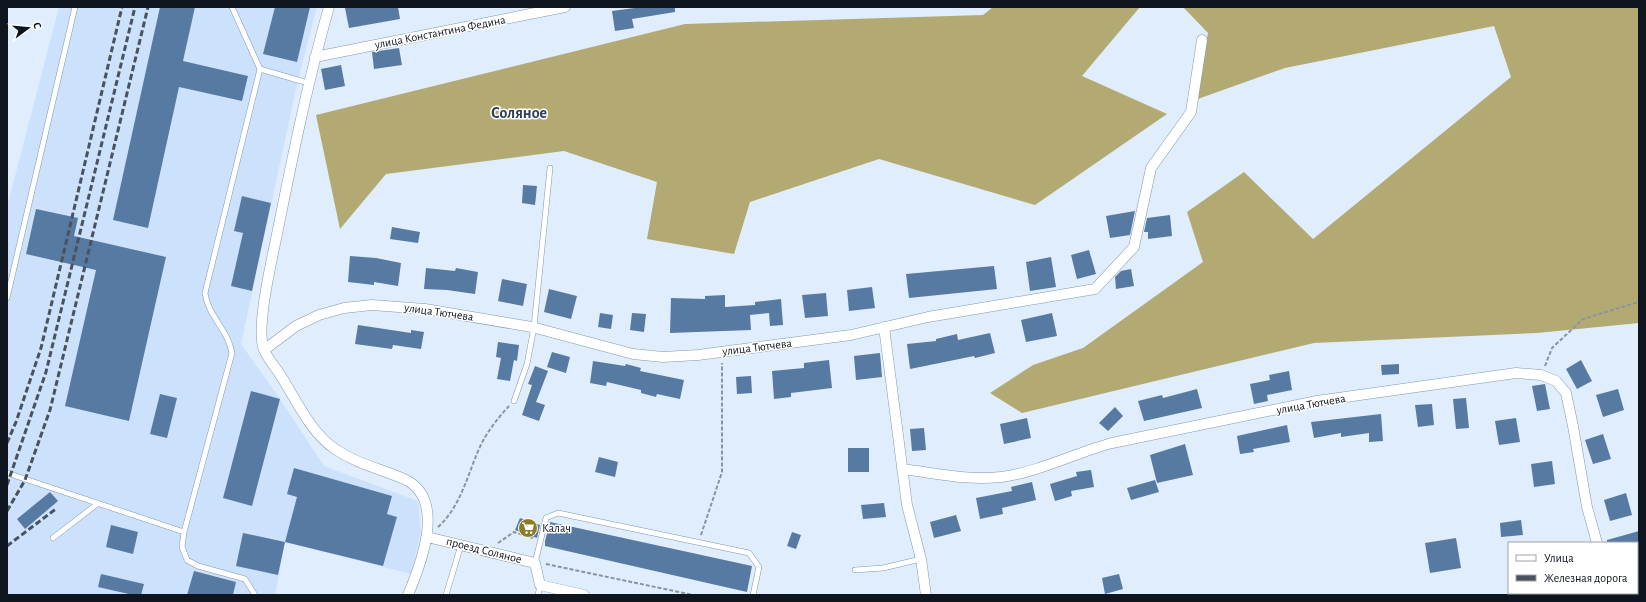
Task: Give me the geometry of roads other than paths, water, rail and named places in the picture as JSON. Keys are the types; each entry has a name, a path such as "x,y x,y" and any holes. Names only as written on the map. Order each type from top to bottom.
{"street":[{"path":"329,7 308,83 265,292 261,333 264,350 314,429 333,448 358,463 405,479 418,489 424,499 427,512 427,537 420,566 408,595"},
{"name":"улица Константина Федина","path":"315,57 565,7"},
{"name":"улица Тютчева","path":"264,350 296,326 319,316 344,308 372,305 425,309 534,327 633,354 663,357 722,352 851,335 928,316 1096,289 1134,247 1151,168 1191,112 1202,40"},
{"path":"884,327 906,505 920,559 926,595"},
{"name":"улица Тютчева","path":"902,469 968,478 1000,477 1044,466 1085,450 1112,443 1317,401 1516,373 1541,375 1556,381 1566,393 1574,426 1586,507 1597,542"},
{"name":"проезд Соляное","path":"427,537 487,550 535,563 540,585"},
{"path":"540,585 584,595"}],"lane":[{"path":"7,298 75,7"},
{"path":"232,7 260,69 204,293 206,304 230,341 232,353 184,532 182,546 187,560 198,566 245,579 255,595"},
{"path":"260,69 308,83"},
{"path":"514,401 527,364 534,327 550,168"},
{"path":"7,473 184,532"},
{"path":"53,538 98,504"},
{"path":"535,563 546,518 558,513 749,553 759,567 753,595"},
{"path":"446,595 461,545"},
{"path":"855,570 883,568 920,559"},
{"path":"538,595 540,585"}],"railway":[{"path":"7,443 16,422 41,348 122,7"},
{"path":"7,485 46,372 135,7"},
{"path":"7,511 25,480 50,410 148,7"},
{"path":"7,546 57,508"}],"place":[{"name":"Калач","path":"528,528"}],"district":[{"name":"Соляное","path":"519,113"}]}
